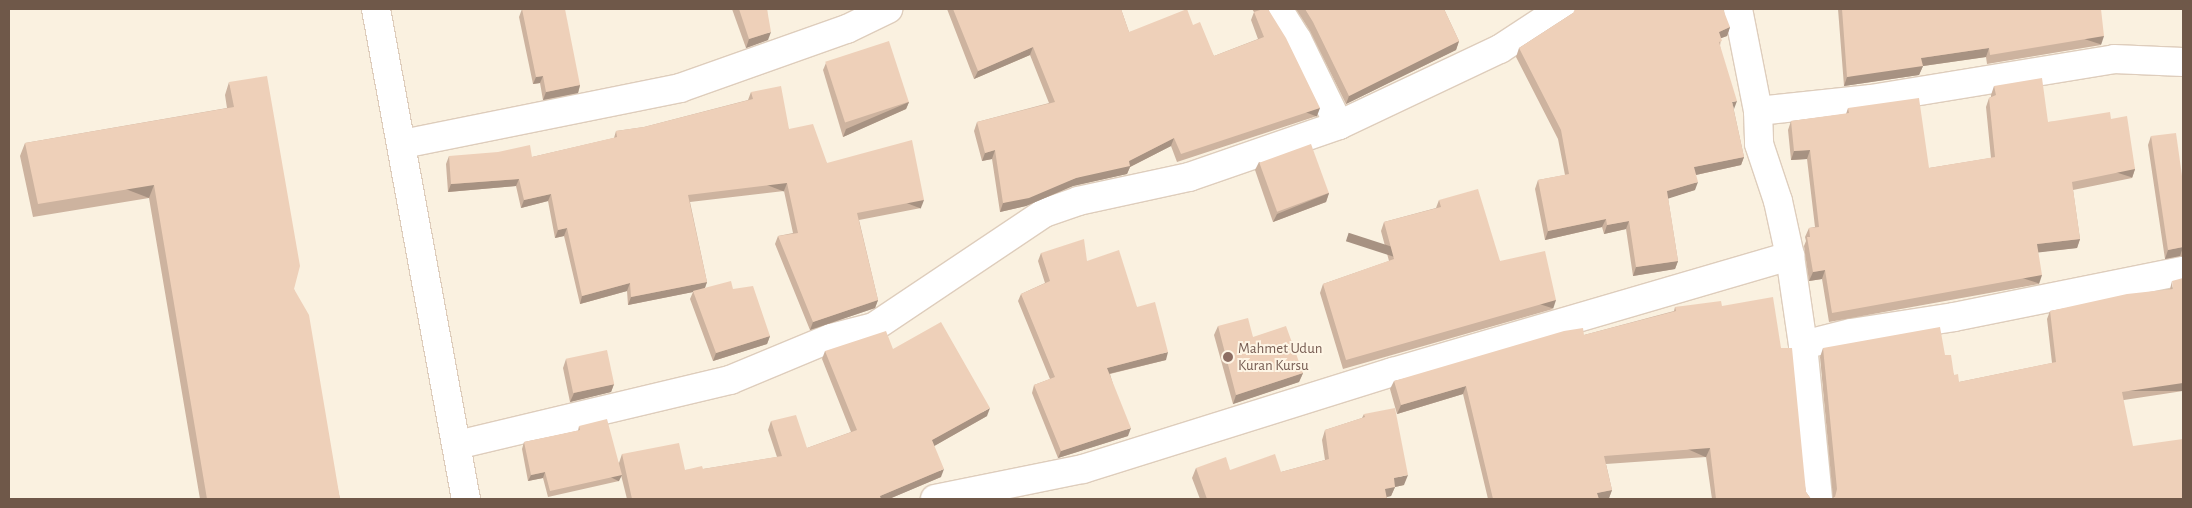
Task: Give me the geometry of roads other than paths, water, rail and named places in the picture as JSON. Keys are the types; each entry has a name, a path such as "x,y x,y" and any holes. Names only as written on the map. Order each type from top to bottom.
{"street":[{"path":"376,9 403,144 458,445 466,499"},
{"path":"403,144 680,88 847,29 888,9"},
{"path":"1278,9 1297,39 1339,125"},
{"path":"458,445 730,380 831,338 874,327 1044,214 1078,201 1190,177 1339,125 1500,49 1561,9"},
{"path":"1738,9 1758,110 1759,144 1778,202 1790,256 1803,345 1818,499"},
{"path":"1758,110 1872,99 2114,59 2183,62"},
{"path":"935,499 1083,469 1412,366 1790,256"},
{"path":"1803,345 1851,333 1954,317 2183,271"}],"place":[{"name":"Mahmet Udun Kuran Kursu","path":"1228,357"}]}
